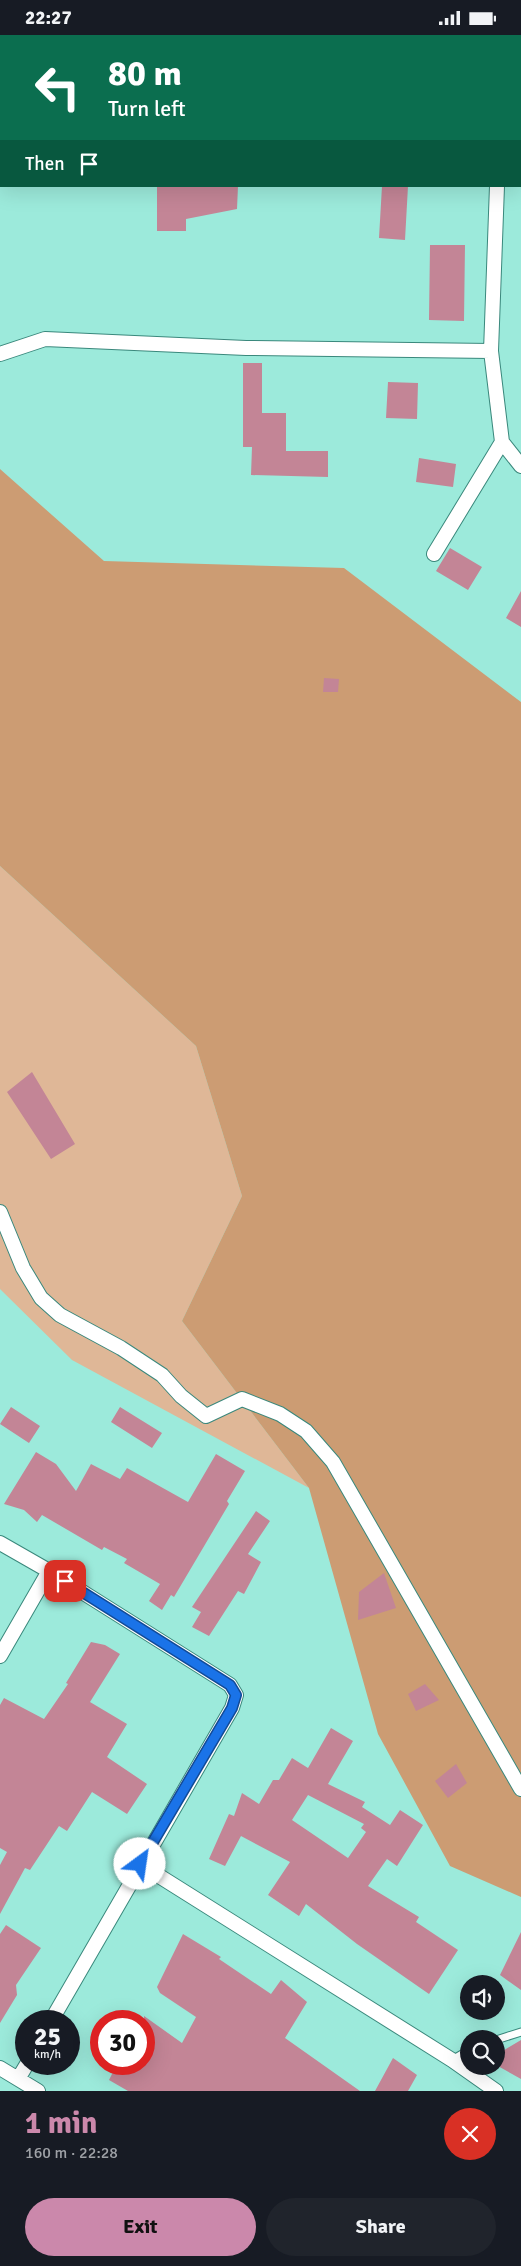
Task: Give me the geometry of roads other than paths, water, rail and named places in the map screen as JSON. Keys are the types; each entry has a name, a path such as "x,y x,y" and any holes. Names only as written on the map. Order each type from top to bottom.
{"street":[{"path":"497,187 491,351 502,442 521,466"},
{"path":"0,354 45,339 246,348 491,351"},
{"path":"434,554 502,442"},
{"path":"0,1211 23,1268 41,1298 60,1315 121,1348 162,1375 181,1396 206,1417 242,1399 280,1414 306,1431 333,1462 521,1789"},
{"path":"0,1543 49,1571 230,1685 236,1695 232,1708 57,2010"},
{"path":"0,1656 49,1571"},
{"path":"140,1864 452,2060 496,2091"},
{"path":"0,2068 38,2091"},
{"path":"18,2079 20,2075"}],"lane":[{"path":"505,2038 521,2033"},
{"path":"452,2060 460,2055"}]}
